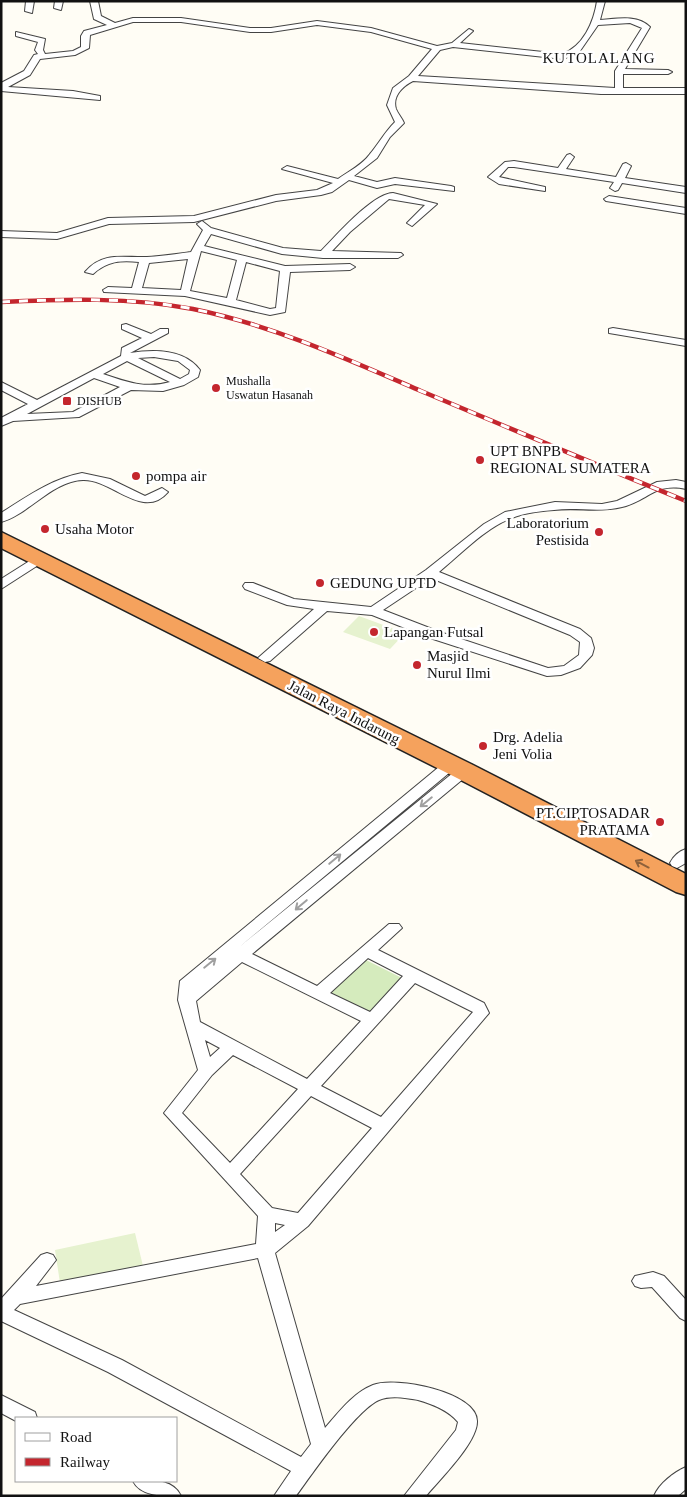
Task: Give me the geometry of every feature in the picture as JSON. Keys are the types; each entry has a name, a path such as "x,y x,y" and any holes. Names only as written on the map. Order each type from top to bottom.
{"highway":[{"name":"Jalan Raya Indarung","path":"1,529 35,553"},
{"name":"Jalan Raya Indarung","path":"1,539 35,553 251,655 684,868"},
{"name":"Jalan Raya Indarung","path":"251,655 457,768 684,868"}],"street":[{"path":"28,11 30,1"},
{"path":"94,1 97,17 116,26"},
{"path":"1,88 27,73 35,58 42,55 79,52 85,48 87,33 116,26 129,20 172,20 260,30 323,23 371,30 437,48 454,45 563,57 576,50 597,23 601,1"},
{"path":"597,23 633,22 641,23 646,27 619,70 619,91"},
{"path":"454,45 469,31"},
{"path":"19,34 42,41 39,50 42,55"},
{"path":"1,234 57,236 108,221 194,219 276,198 329,190 370,160 386,136 400,123 393,112 392,96 404,82 412,78 437,48"},
{"path":"619,70 668,72"},
{"path":"412,78 619,91 686,91"},
{"path":"1,81 11,82"},
{"path":"1,88 25,92 72,92 97,98"},
{"path":"560,172 570,157"},
{"path":"542,189 499,182 493,177 505,165 510,164 619,181 664,183 686,190"},
{"path":"626,166 606,202 686,210"},
{"path":"287,169 377,185 395,180 452,189"},
{"path":"323,255 347,230 387,196 432,204 412,223"},
{"path":"194,219 208,230 282,250 323,255 398,255"},
{"path":"185,293 196,252 208,230"},
{"path":"90,272 96,265 110,260 145,260 196,252 285,269 350,267"},
{"path":"136,292 145,260"},
{"path":"231,302 242,260"},
{"path":"108,290 185,293 270,312 281,310 285,269"},
{"path":"126,327 152,338"},
{"path":"164,331 126,350 125,354 127,357 180,383"},
{"path":"613,331 686,343"},
{"path":"4,419 36,404 92,374 127,357 164,355 186,361 195,370 194,375 180,383 151,389 129,387 92,374"},
{"path":"1,385 36,404"},
{"path":"4,419 75,415 129,387"},
{"path":"1,518 55,485 79,477 102,480 142,500 150,499 162,492"},
{"path":"374,611 430,573 488,527 508,514 555,506 602,508 621,504 661,484 676,483 686,486"},
{"path":"1,585 35,553"},
{"path":"249,586 291,602 324,608 374,611 435,635 547,672 560,673 570,669 580,663 587,651 586,641 575,632 430,573"},
{"path":"251,655 324,608"},
{"path":"206,1071 186,1000 234,952 457,768"},
{"path":"319,994 394,928"},
{"path":"15,1297 265,1250 302,1221 481,1013 478,1007 367,951"},
{"path":"234,952 372,1020"},
{"path":"230,1174 308,1086 413,975"},
{"path":"194,1026 383,1126"},
{"path":"231,1046 206,1071 172,1113 267,1214 302,1221"},
{"path":"267,1214 265,1250 321,1446"},
{"path":"47,1260 1,1311 115,1366 305,1469"},
{"path":"641,1281 653,1279 658,1281 686,1313"},
{"path":"284,1496 321,1446 369,1396 380,1390 394,1388 432,1396 459,1408 468,1420 465,1434 414,1496"},
{"path":"1,1403 26,1417"},
{"path":"664,1496 686,1476"},
{"path":"145,1482 172,1496"}],"green space":[{"name":"Lapangan Futsal","path":"359,616 405,633 390,649 343,632"},
{"path":"364,959 402,978 369,1015 329,995"},
{"path":"135,1233 143,1266 60,1283 55,1250"}],"railway":[{"path":"1,302 73,300 145,302 193,309 252,324 337,355 686,501"}],"place":[{"name":"Mushalla Uswatun Hasanah","path":"216,388"},
{"name":"DISHUB","path":"67,401"},
{"name":"UPT BNPB REGIONAL SUMATERA","path":"480,460"},
{"name":"pompa air","path":"136,476"},
{"name":"Usaha Motor","path":"45,529"},
{"name":"Laboratorium Pestisida","path":"599,532"},
{"name":"GEDUNG UPTD","path":"320,583"},
{"name":"Lapangan Futsal","path":"374,632"},
{"name":"Masjid Nurul Ilmi","path":"417,665"},
{"name":"Drg. Adelia Jeni Volia","path":"483,746"},
{"name":"PT.CIPTOSADAR PRATAMA","path":"660,822"}],"district":[{"name":"KUTOLALANG","path":"599,58"}]}
